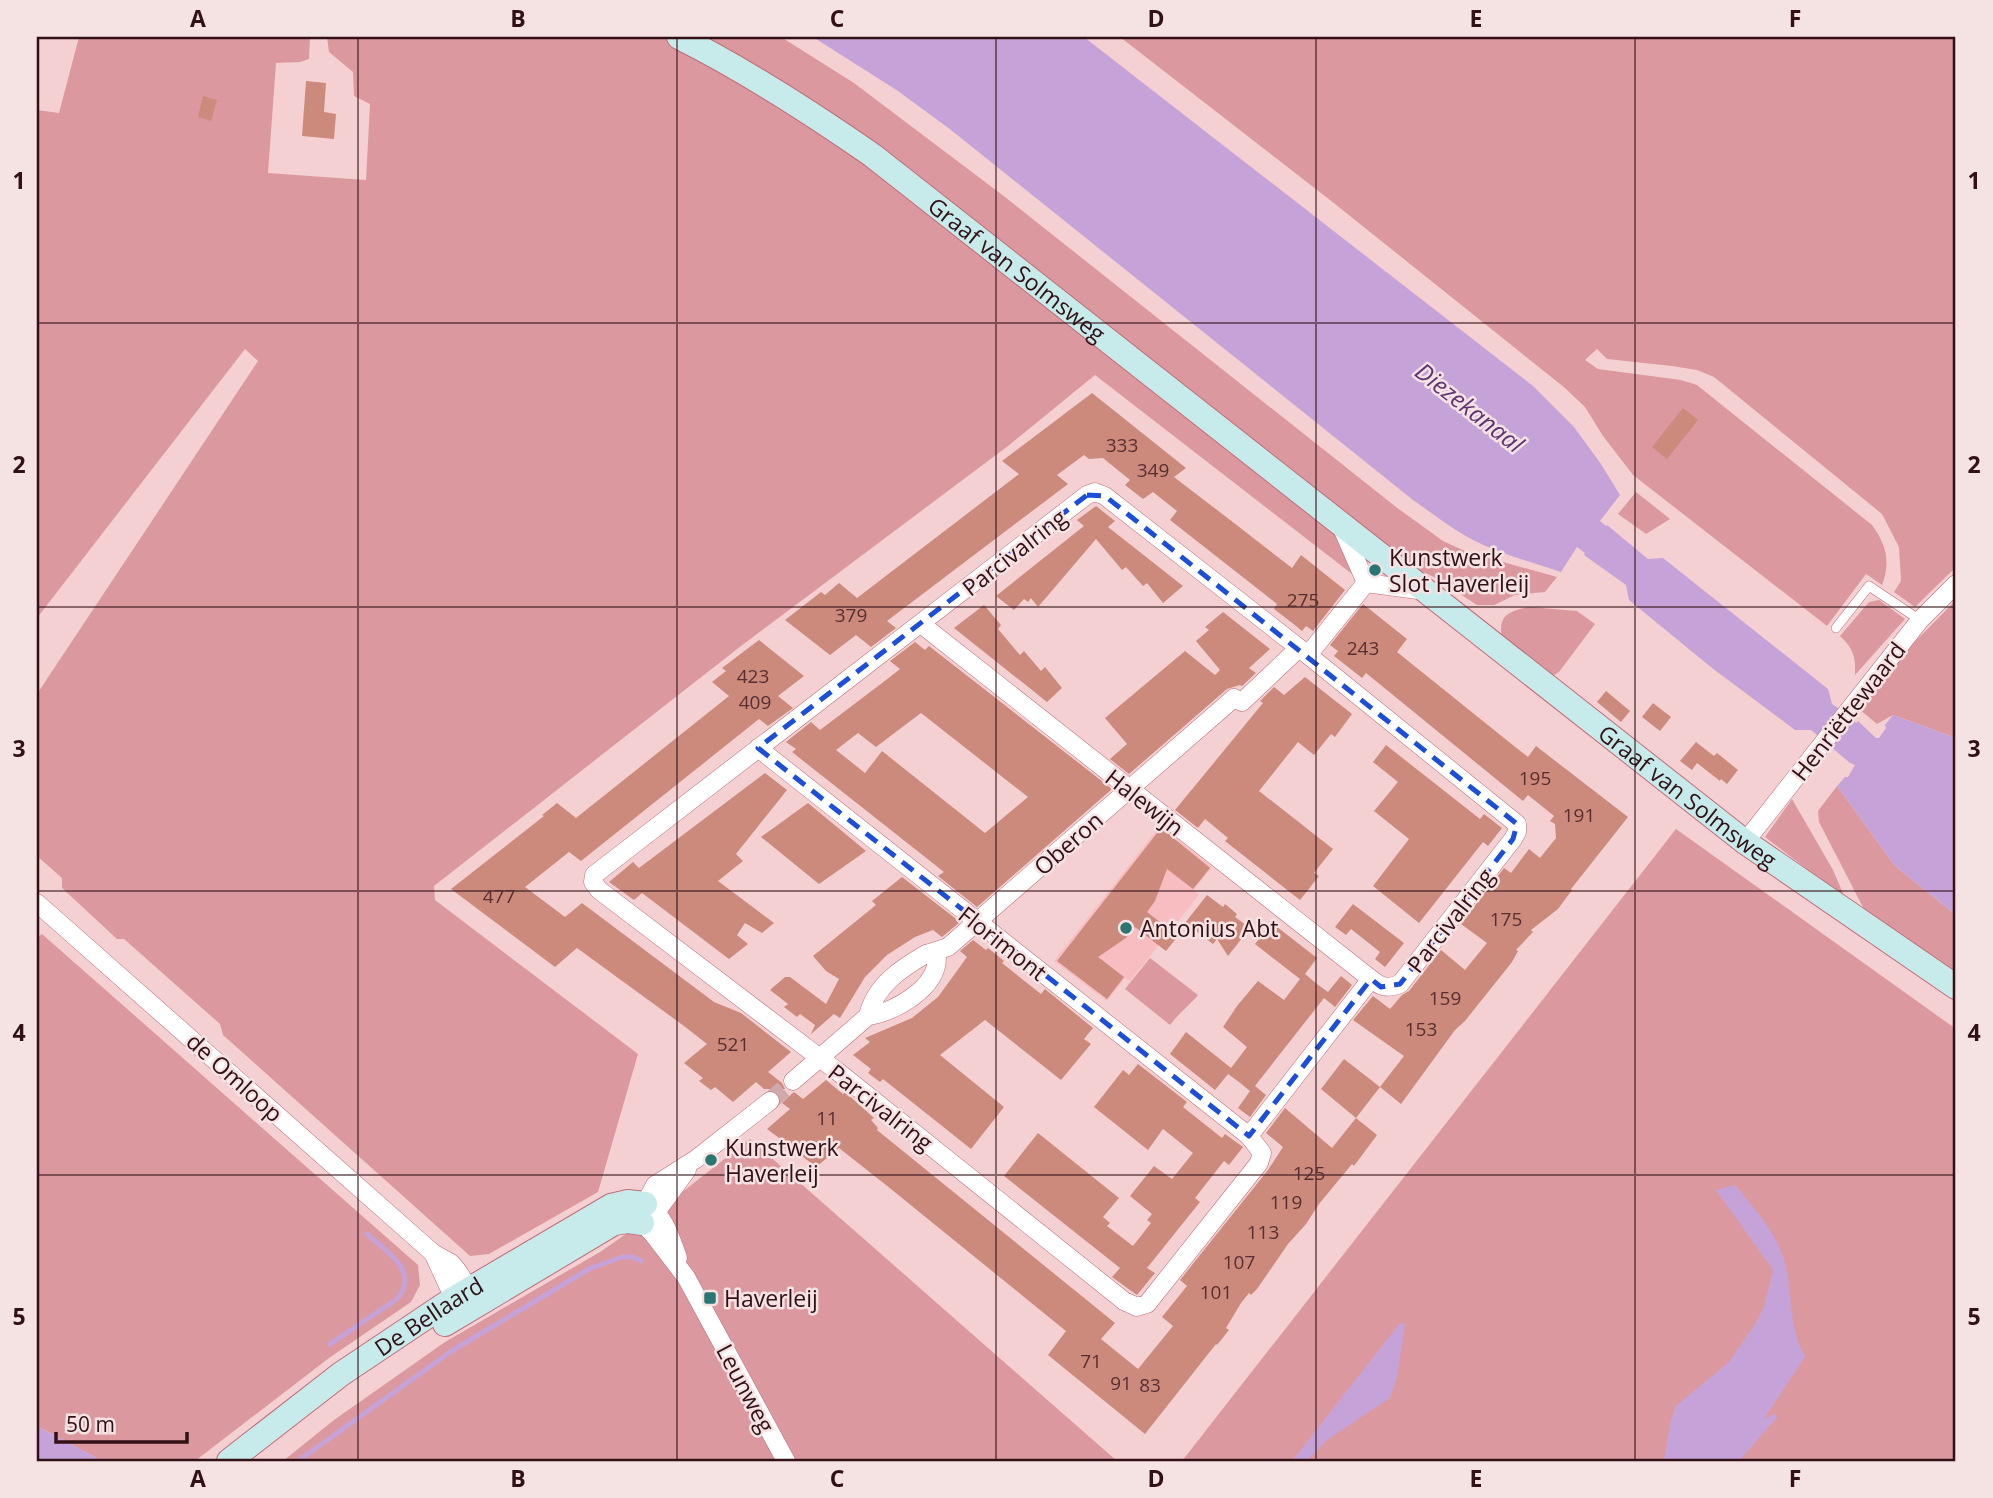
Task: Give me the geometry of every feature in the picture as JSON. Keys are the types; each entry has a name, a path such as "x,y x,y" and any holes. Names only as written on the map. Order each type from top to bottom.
{"street":[{"name":"Graaf van Solmsweg","path":"679,37 722,58 806,109 872,155 1745,842 1956,987"},
{"name":"Parcivalring","path":"1249,1136 1262,1153 1259,1163 1147,1304 1137,1307 1124,1301 837,1071 599,890 593,881 594,875 1087,495 1095,492 1105,496 1304,652 1517,824 1513,839 1400,984 1381,987 1371,979"},
{"name":"Graaf van Solmsweg","path":"1340,522 1366,583"},
{"path":"1304,652 1366,583 1429,592"},
{"name":"Henriëttewaard","path":"1745,842 1920,621 1956,583"},
{"name":"Halewijn","path":"921,624 1371,979"},
{"name":"Oberon","path":"868,1016 870,1004 884,984 905,966 926,954 948,947 972,919 1126,787 1234,698 1242,702 1304,652"},
{"name":"Florimont","path":"758,748 1249,1136"},
{"name":"de Omloop","path":"37,903 433,1252 451,1263 466,1301"},
{"name":"Oberon","path":"793,1081 868,1016 881,1014 903,1003 925,985 937,968 937,958 926,954"},
{"path":"1249,1136 1371,979"},
{"path":"648,1213 655,1185 696,1159 770,1101"},
{"name":"De Bellaard","path":"229,1461 341,1374 466,1301 611,1206 628,1202 648,1213"},
{"name":"Leunweg","path":"648,1213 653,1234 685,1277 786,1461"},
{"name":"De Bellaard","path":"254,1461 466,1301"}],"lane":[{"path":"1836,628 1869,586 1920,621"}],"highlighted area":[{"path":"1087,495 1105,496 1517,824 1513,839 1400,984 1381,987 1371,979 1249,1136 758,748"}],"shaded area":[{"path":"79,37 310,37 309,59 276,63 268,173 366,180 370,104 354,96 353,72 329,52 327,37 666,37 806,117 1332,525 1352,574 1095,375 1008,446 741,646 434,886 435,900 638,1054 598,1192 489,1254 470,1256 223,1035 220,1024 124,939 117,939 62,888 62,878 37,856 37,694 258,361 245,349 37,618 37,110 59,113"},
{"path":"695,37 781,37 854,83 1005,197 1396,507 1443,541 1467,552 1557,577 1545,592 1515,595 1494,605 1477,605 1447,583 1410,566"},
{"path":"1120,37 1956,37 1956,567 1915,607 1894,592 1901,581 1899,547 1882,514 1714,377 1697,370 1607,359 1597,349 1585,360 1598,369 1681,380 1697,385 1872,525 1886,554 1882,585 1866,574 1827,626 1633,475 1585,407 1565,388"},
{"path":"1636,492 1670,519 1646,534 1618,514"},
{"path":"1879,600 1905,619 1855,675 1853,653 1840,636 1869,602"},
{"path":"1956,600 1956,738 1893,715 1877,724 1859,709 1889,668"},
{"path":"1530,607 1577,611 1595,624 1559,672 1551,677 1502,637 1502,623 1507,615"},
{"path":"1837,786 1895,866 1956,915 1956,978 1866,913 1819,822 1818,811"},
{"path":"1792,799 1833,870 1845,898 1765,837"},
{"name":"Antonius Abt","path":"1160,826 1212,867 1194,890 1199,895 1130,981 1125,978 1107,1001 1054,961"},
{"path":"1676,829 1956,1029 1956,1461 1182,1461"},
{"path":"42,934 418,1265 420,1285 411,1302 329,1358 195,1461 102,1461 37,1426 37,938"},
{"path":"1150,958 1198,995 1170,1025 1125,989"},
{"path":"750,1139 1117,1461 283,1461 334,1420 445,1342 600,1252 649,1218"}],"water":[{"name":"Diezekanaal","path":"813,37 1084,37 1533,386 1574,427 1620,495 1600,521 1606,526 1648,559 1663,558 1828,689 1832,704 1856,723 1858,721 1876,738 1879,738 1893,715 1956,738 1956,915 1895,866 1837,786 1848,777 1855,765 1811,730 1795,730 1712,668 1629,600 1626,585 1584,555 1585,553 1577,547 1561,572 1494,550 1450,526 1413,500 951,130 898,91"},
{"path":"1735,1185 1764,1221 1781,1252 1796,1333 1805,1357 1764,1419 1774,1414 1778,1416 1739,1461 1664,1461 1671,1419 1676,1406 1729,1362 1764,1307 1773,1270 1716,1190"},
{"path":"1400,1323 1405,1324 1397,1377 1390,1398 1327,1440 1307,1461 1292,1461"},
{"path":"37,1426 102,1461 37,1461"}],"building":[{"path":"306,81 326,83 324,112 336,114 334,139 302,136"},
{"path":"203,96 217,100 211,121 198,117"},
{"path":"1092,393 1186,468 1174,477 1292,568 1301,555 1345,590 1313,631 1306,626 1302,631 1274,609 1277,604 1170,520 1177,511 1153,492 1143,499 1125,485 1130,480 1103,458 1089,459 1084,455 1057,475 1068,484 887,621 896,628 871,647 856,635 830,655 785,620 821,592 825,595 839,583 857,598 1019,474 1002,461"},
{"path":"1683,408 1698,420 1667,459 1652,447"},
{"path":"1096,506 1115,521 1108,527 1183,586 1163,603 1147,583 1143,586 1126,567 1122,570 1096,539 1038,607 1031,598 1028,602 1024,599 1014,610 996,596 1084,526 1077,520"},
{"path":"1363,604 1407,639 1397,652 1528,757 1536,746 1628,817 1558,909 1531,930 1533,932 1516,950 1518,951 1512,962 1455,1030 1401,1104 1380,1087 1404,1056 1353,1020 1373,996 1390,1009 1409,991 1441,950 1465,970 1487,943 1461,924 1504,868 1511,873 1529,849 1540,858 1556,838 1555,824 1550,821 1554,816 1528,795 1523,801 1366,673 1362,678 1334,656 1338,651 1330,645"},
{"path":"984,605 1001,625 998,629 1020,655 1024,651 1041,671 1045,667 1062,688 1047,702 954,628"},
{"path":"1223,612 1270,649 1249,668 1256,673 1242,686 1227,689 1129,774 1110,759 1127,744 1105,718 1185,651 1215,675 1220,670 1196,641 1209,630 1205,627"},
{"path":"759,640 804,676 778,696 793,708 768,726 759,719 581,861 569,852 525,887 565,917 582,903 714,1002 741,1013 791,1052 768,1072 782,1083 785,1089 764,1089 756,1082 733,1102 715,1087 711,1090 699,1081 703,1078 684,1063 707,1044 684,1026 577,948 555,967 451,889 557,803 576,818 729,696 712,682 726,671 722,668"},
{"path":"915,642 925,650 929,646 1112,789 977,907 938,876 944,872 792,752 796,749 786,742 811,722 820,730 900,669 890,661","holes":["921,713 1028,797 985,833 882,751 865,773 836,750 858,733 876,747"]},
{"path":"1305,677 1352,714 1335,737 1331,734 1314,755 1298,742 1259,791 1333,849 1314,873 1319,876 1300,900 1225,841 1228,838 1205,819 1198,828 1175,810 1263,703 1260,701 1274,687 1284,695"},
{"path":"1606,691 1630,711 1621,722 1597,702"},
{"path":"1653,703 1671,717 1660,731 1642,717"},
{"path":"1696,742 1714,756 1717,753 1738,770 1727,784 1697,763 1692,770 1680,761"},
{"path":"1386,745 1480,819 1484,814 1502,828 1488,846 1483,842 1419,923 1373,886 1409,839 1374,811 1398,782 1373,762"},
{"path":"765,773 787,790 736,854 743,861 718,881 774,923 762,933 745,923 737,935 748,944 729,959 642,893 634,900 609,882 633,862 639,868"},
{"path":"808,803 866,851 819,884 761,837"},
{"name":"Antonius Abt","path":"1161,828 1210,868 1193,889 1167,869 1155,901 1147,912 1178,936 1166,951 1135,927 1126,938 1098,957 1124,977 1107,999 1057,961"},
{"path":"902,877 960,922 942,937 933,930 915,937 887,955 865,977 840,1018 834,1014 811,1034 815,1025 800,1014 797,1017 784,1007 788,1004 770,990 785,977 790,977 826,1004 839,979 826,971 813,956 876,905 872,901"},
{"path":"1207,895 1223,907 1225,904 1237,914 1235,917 1250,928 1228,956 1217,939 1213,944 1185,923"},
{"path":"1353,904 1404,943 1385,967 1375,959 1380,952 1351,929 1346,935 1335,927"},
{"path":"1272,923 1317,958 1305,974 1317,984 1328,992 1341,976 1352,985 1335,1007 1324,998 1255,1086 1266,1095 1250,1117 1238,1108 1250,1091 1239,1082 1228,1074 1215,1090 1170,1054 1186,1032 1231,1068 1247,1047 1223,1027 1237,1006 1258,981 1284,1000 1300,979 1255,944"},
{"path":"973,940 986,950 988,948 1004,961 1002,963 1041,994 1045,989 1093,1028 1084,1039 1091,1044 1061,1080 985,1020 940,1055 1004,1107 971,1149 883,1079 880,1082 868,1073 871,1069 853,1055 870,1042 865,1038 912,1018 938,997 967,957 960,951"},
{"path":"1344,1059 1380,1087 1356,1118 1321,1089"},
{"path":"1138,1064 1187,1102 1183,1107 1222,1138 1225,1134 1243,1147 1229,1165 1224,1161 1195,1198 1200,1202 1147,1268 1155,1273 1137,1295 1112,1277 1120,1268 1004,1176 1038,1133 1119,1198 1103,1217 1110,1223 1107,1226 1133,1246 1151,1223 1147,1220 1152,1214 1130,1196 1154,1166 1172,1179 1193,1153 1163,1129 1148,1150 1094,1107 1123,1070 1129,1075"},
{"path":"826,1080 843,1094 845,1092 874,1118 871,1120 877,1130 1115,1323 1101,1339 1138,1369 1173,1326 1162,1317 1187,1286 1180,1280 1268,1170 1283,1147 1266,1133 1285,1108 1332,1148 1356,1118 1377,1135 1354,1166 1352,1164 1319,1204 1257,1289 1251,1295 1249,1293 1241,1303 1226,1328 1229,1330 1145,1434 1048,1355 1066,1331 886,1185 839,1148 816,1167 798,1153 794,1156 782,1146 786,1143 767,1129 790,1109 782,1103 794,1092 803,1099"}],"waterway":[{"path":"330,1344 397,1299 403,1289 405,1280 398,1263 367,1234"},
{"path":"298,1461 453,1350 589,1269 622,1257 641,1261"}],"tunnel":[{"path":"770,1101 793,1081"}],"place":[{"name":"Kunstwerk Slot Haverleij","path":"1375,570"},
{"name":"Antonius Abt","path":"1126,928"},
{"name":"Kunstwerk Haverleij","path":"711,1160"},
{"name":"Haverleij","path":"710,1298"}]}
